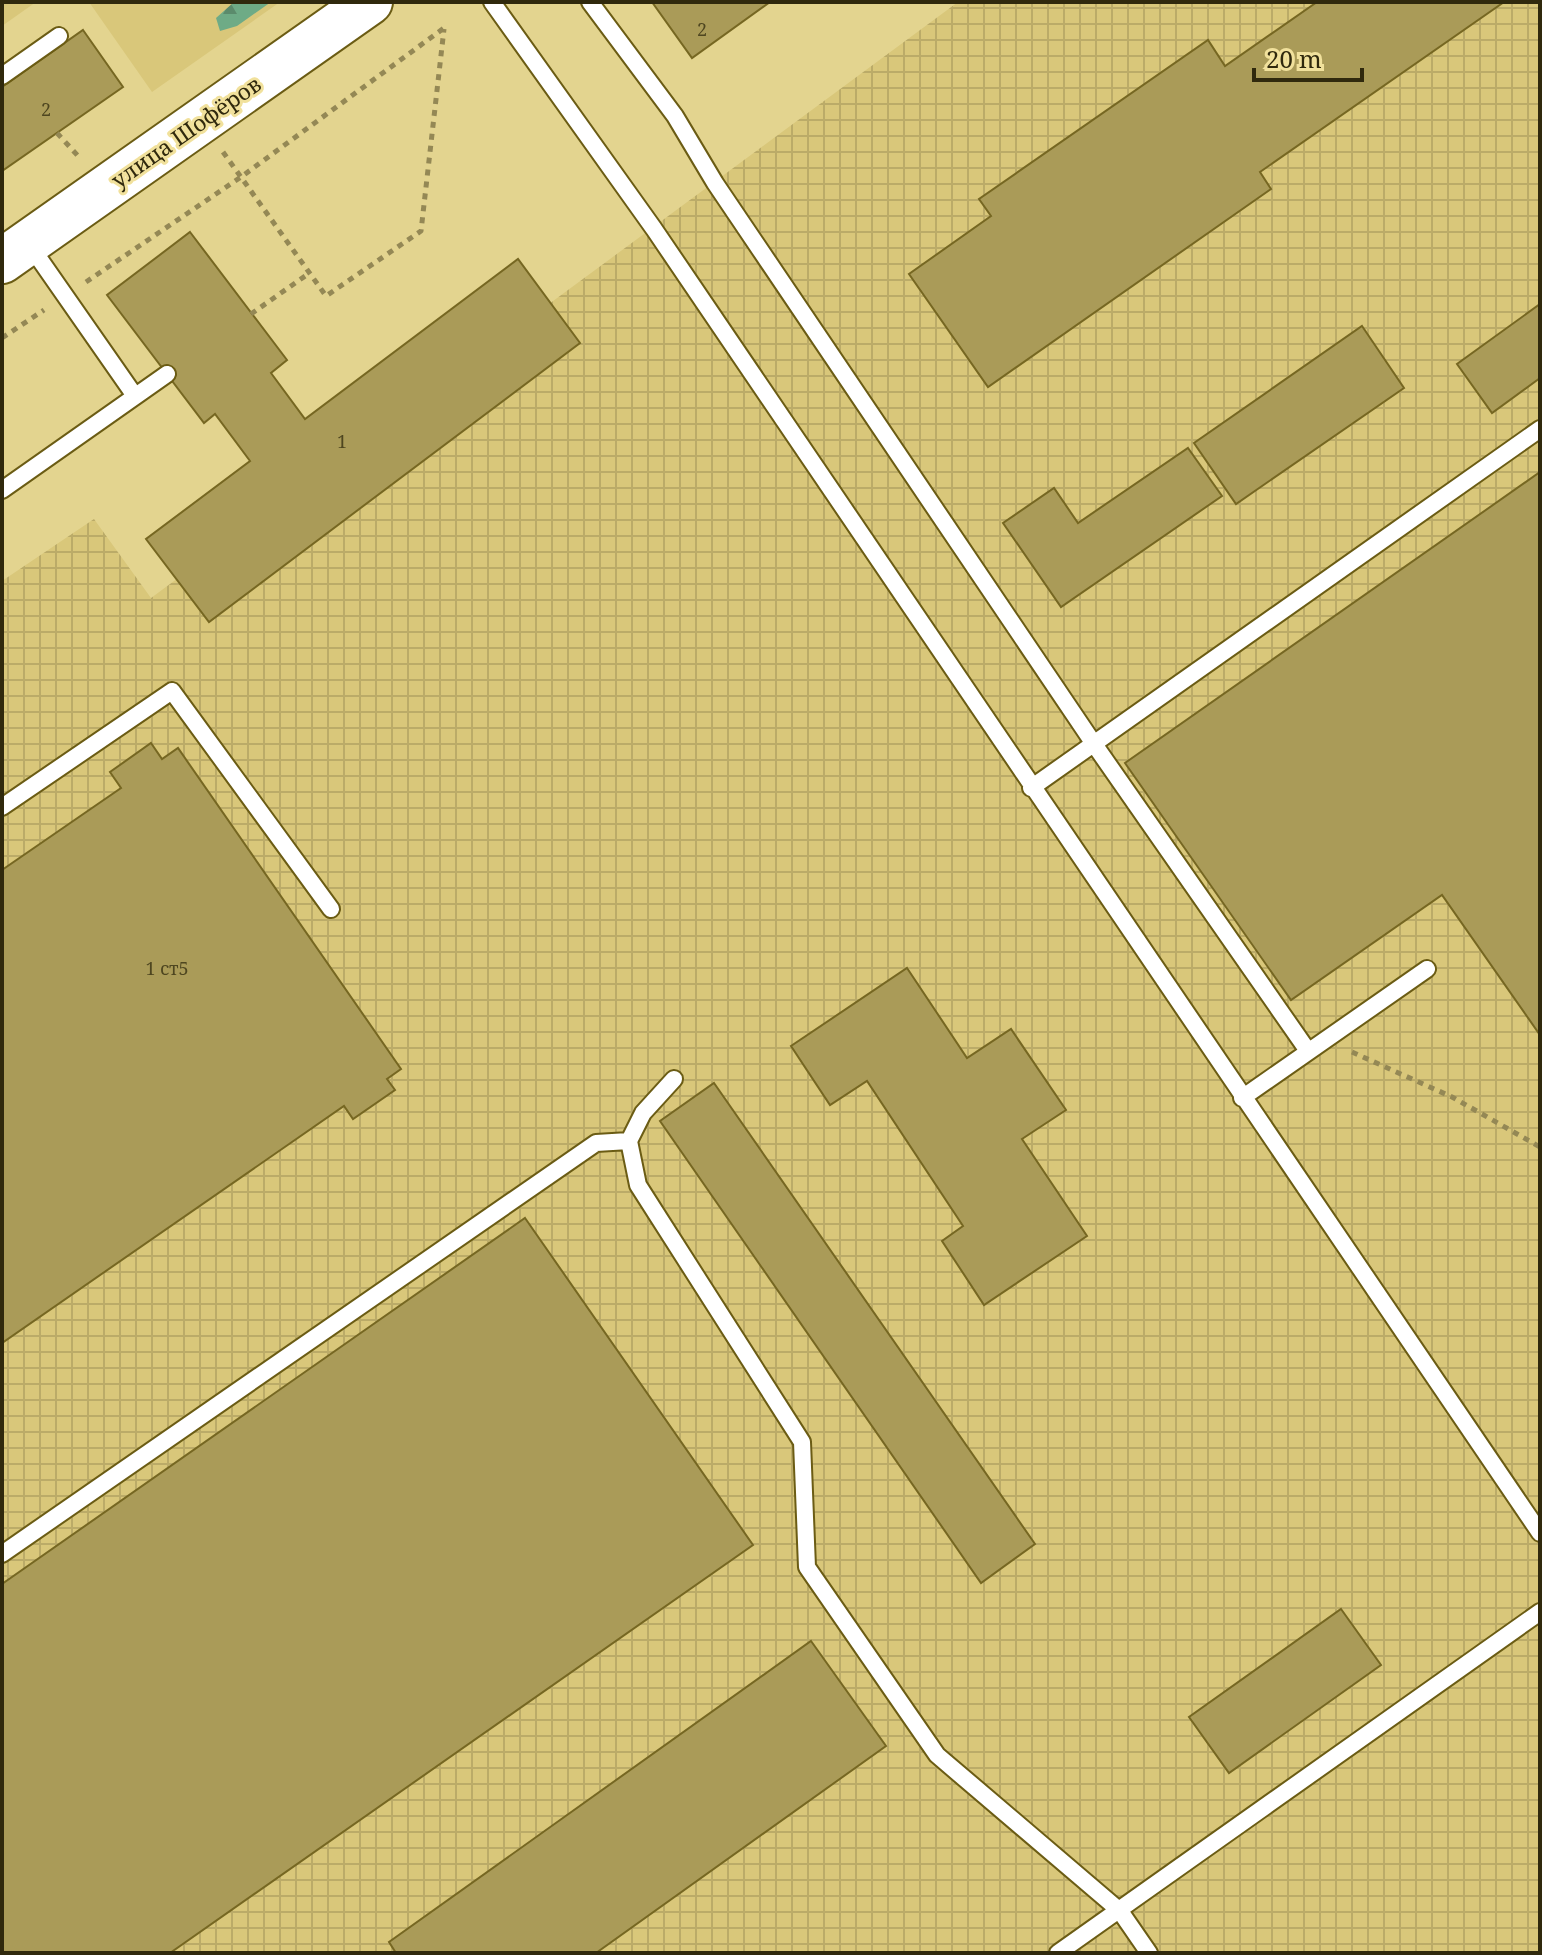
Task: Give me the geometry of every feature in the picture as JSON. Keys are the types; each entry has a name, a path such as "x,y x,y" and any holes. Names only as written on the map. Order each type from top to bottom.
{"street":[{"name":"улица Шофёров","path":"15,252 370,2"}],"lane":[{"path":"492,2 654,229 1540,1533"},
{"path":"590,2 675,116 715,183 1094,744 1308,1051"},
{"path":"2,76 59,36"},
{"path":"15,252 65,296 135,396"},
{"path":"2,490 167,374"},
{"path":"1031,788 1540,429"},
{"path":"2,807 172,691 331,909"},
{"path":"1242,1098 1427,969"},
{"path":"674,1079 643,1113 629,1141 638,1185 802,1442 807,1567 937,1755 1120,1911 1149,1953"},
{"path":"2,1554 596,1143 629,1141"},
{"path":"1058,1953 1540,1612"}],"path":[{"path":"2,338 241,177 444,28 421,231 326,296 308,274 241,177 201,121"},
{"path":"57,133 79,157"},
{"path":"251,314 308,274"},
{"path":"1325,1039 1452,1097 1540,1147"}],"shaded area":[{"path":"2,2 36,2 2,26"},
{"path":"89,2 280,2 152,92"},
{"path":"958,2 1540,2 1540,1953 2,1953 2,581 94,519 151,598"}],"green space":[{"path":"234,2 271,2 237,26 220,31 216,18"}],"building":[{"path":"652,2 770,2 692,58"},
{"path":"1317,2 1504,2 1260,172 1271,189 988,387 909,274 991,216 979,199 1208,40 1225,66"},
{"path":"83,30 123,87 2,171 2,87"},
{"path":"190,232 287,360 271,373 305,419 518,259 580,343 209,622 146,539 250,461 215,414 204,423 107,295"},
{"path":"1540,304 1540,378 1492,413 1457,364"},
{"path":"1362,326 1404,388 1236,504 1194,443"},
{"path":"1188,448 1222,496 1061,607 1003,523 1054,488 1078,523"},
{"path":"1540,472 1540,1035 1442,895 1291,1000 1125,763"},
{"path":"151,743 162,759 178,748 401,1069 387,1079 395,1090 353,1119 344,1106 2,1343 2,870 121,788 110,772"},
{"path":"907,968 967,1058 1011,1029 1066,1110 1022,1139 1087,1236 984,1305 942,1241 963,1226 867,1081 830,1105 791,1046"},
{"path":"714,1083 1035,1544 981,1583 660,1121"},
{"path":"525,1218 753,1545 170,1953 2,1953 2,1584"},
{"path":"1341,1609 1381,1665 1229,1773 1189,1717"},
{"path":"811,1641 886,1746 596,1953 396,1953 389,1942"}]}
